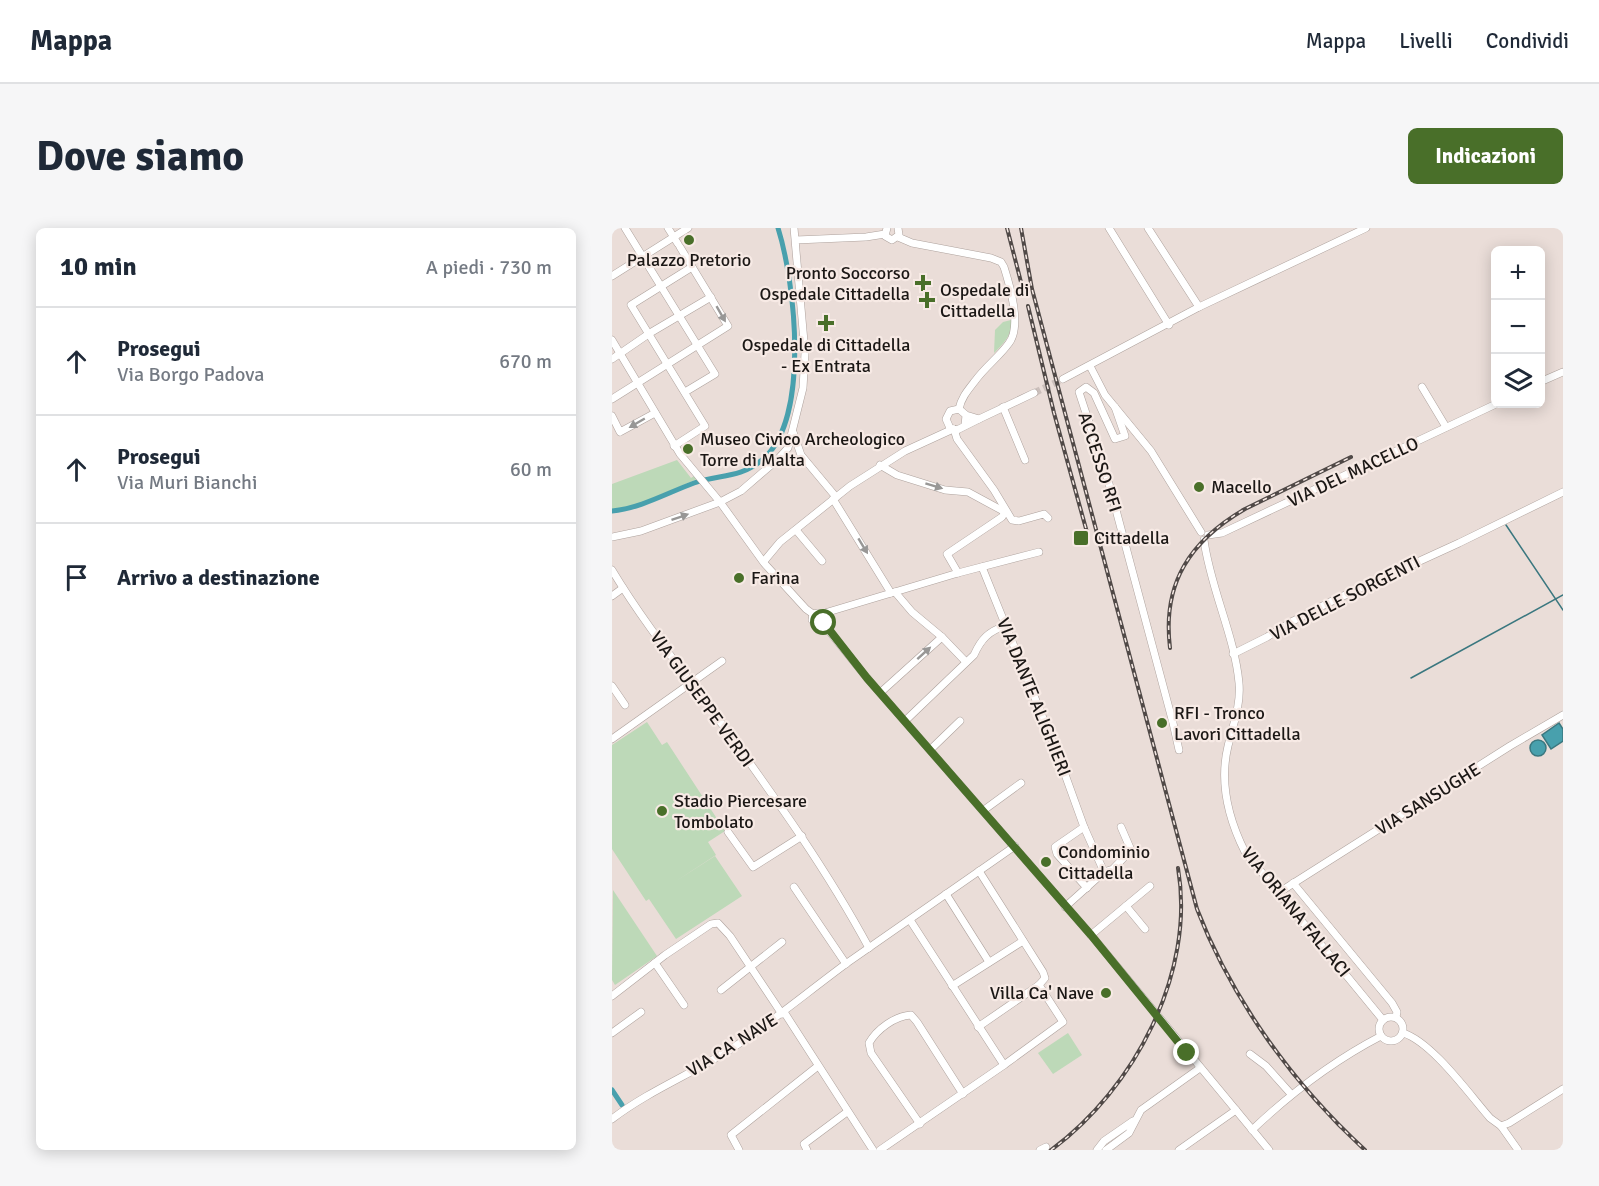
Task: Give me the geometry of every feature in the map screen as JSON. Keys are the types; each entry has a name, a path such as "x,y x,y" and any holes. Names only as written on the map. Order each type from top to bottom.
{"street":[{"path":"625,228 715,374 685,392"},
{"path":"612,399 728,326 668,228"},
{"path":"612,276 642,257 677,242 688,228"},
{"path":"612,537 641,531 720,502 741,491 788,448 803,388 805,353 794,228"},
{"path":"898,228 898,237"},
{"path":"1109,228 1169,325"},
{"path":"1148,228 1199,308"},
{"path":"1063,379 1199,308 1366,228"},
{"path":"796,240 866,237 886,231 890,240 898,237 912,243 992,258 1001,262 1016,321 1015,333 1011,341 962,398 959,409"},
{"path":"674,446 705,426 631,305 692,267"},
{"path":"612,359 650,333 711,297"},
{"path":"612,340 674,446 695,475 720,502 756,552 819,617 1091,935 1269,1150"},
{"path":"1090,366 1105,395 1151,451 1204,536 1233,654"},
{"path":"1545,380 1563,372"},
{"name":"ACCESSO RFI","path":"1115,407 1125,435 1115,439 1094,393 1086,387 1081,389 1079,396 1110,488 1179,750"},
{"path":"1422,387 1446,427"},
{"path":"766,563 780,542 880,465 1034,393"},
{"name":"VIA DEL MACELLO","path":"1204,536 1222,533 1491,406"},
{"path":"1003,407 1025,460"},
{"path":"959,409 966,415 979,419"},
{"path":"940,435 947,422 948,413 959,409"},
{"path":"612,416 620,432 655,413"},
{"path":"965,425 966,415"},
{"path":"947,422 954,429 957,439 994,490 1005,512 1012,520 1019,521 1044,514 1048,518"},
{"path":"793,432 801,455 835,498 895,594 966,662"},
{"path":"880,465 897,475 945,490 968,492 1005,512"},
{"name":"VIA DELLE SORGENTI","path":"1233,654 1267,638 1293,621 1330,602 1563,492"},
{"path":"958,573 947,554 1002,517 1005,512"},
{"path":"796,530 822,561"},
{"path":"819,617 828,612 895,594 958,573 1039,552"},
{"name":"VIA DANTE ALIGHIERI","path":"982,567 1058,755 1084,827 1104,872"},
{"name":"VIA GIUSEPPE VERDI","path":"612,570 801,836 833,884 869,948"},
{"path":"612,596 623,588"},
{"path":"906,720 974,655 979,642 990,632 1005,626"},
{"path":"881,692 942,637"},
{"name":"VIA ORIANA FALLACI","path":"1233,654 1239,681 1239,697 1225,760 1224,780 1227,809 1236,834 1245,852 1383,1020"},
{"path":"612,740 722,661"},
{"path":"612,686 625,705"},
{"name":"VIA SANSUGHE","path":"1278,893 1563,715"},
{"path":"931,749 960,721"},
{"path":"984,810 1021,783"},
{"path":"1084,827 1055,847 1057,854 1087,888"},
{"path":"1065,907 1104,872 1113,869 1131,850 1121,827"},
{"path":"728,832 753,867 801,836"},
{"name":"VIA CA' NAVE","path":"612,1119 646,1095 714,1059 783,1013 846,964 1015,846"},
{"path":"978,1026 1039,985 1044,978 1043,972 979,871"},
{"path":"1293,883 1392,1003 1397,1012 1396,1017 1402,1024 1403,1033 1393,1041 1385,1039 1381,1036 1379,1027 1383,1020 1396,1017"},
{"path":"1091,935 1149,886"},
{"path":"794,887 846,964"},
{"path":"946,894 989,962"},
{"path":"1126,906 1145,929"},
{"path":"910,920 1004,1065"},
{"path":"612,996 711,924 718,923 783,1013 873,1150"},
{"path":"952,986 1023,941"},
{"path":"721,990 782,942"},
{"path":"655,963 684,1005"},
{"path":"880,1150 1063,1022 1039,985"},
{"path":"612,1033 641,1012"},
{"path":"920,1124 871,1053 869,1043 873,1035 900,1016 911,1015 963,1094"},
{"path":"1403,1033 1431,1051 1490,1118 1501,1126 1518,1150"},
{"path":"1252,1130 1291,1094 1345,1055 1381,1036"},
{"path":"1250,1054 1266,1066 1291,1094"},
{"path":"739,1150 731,1135 818,1066"},
{"path":"1096,1150 1104,1141 1133,1121 1148,1104 1200,1068"},
{"path":"1501,1126 1563,1089"},
{"path":"1179,1150 1236,1110"},
{"path":"807,1150 804,1144 848,1112"},
{"path":"1106,1150 1125,1137 1133,1121"}],"green space":[{"path":"1011,320 1009,334 994,353 995,330 1003,322"},
{"path":"677,460 691,478 694,476 697,479 645,502 612,509 612,484"},
{"name":"Stadio Piercesare Tombolato","path":"647,722 662,745 667,742 725,831 708,842 716,855 673,883 715,856 742,896 676,939 649,899 646,901 612,849 612,745"},
{"path":"613,890 657,956 615,985 612,980"},
{"path":"1068,1033 1082,1055 1053,1074 1038,1053"}],"water":[{"path":"1559,723 1563,729 1563,741 1551,749 1542,735"},
{"path":"1535,740 1541,740 1546,748 1544,754 1535,756 1530,751 1530,745"}],"waterway":[{"path":"612,511 644,503 703,480 745,470 762,460 777,441 788,414 795,349 790,281 778,228"},
{"path":"1506,525 1563,610"},
{"path":"1411,678 1563,595"},
{"path":"612,1090 622,1105"}],"tunnel":[{"path":"1034,393 1063,379"}],"railway":[{"path":"1007,228 1022,286"},
{"path":"1021,228 1032,289 1197,909 1228,976 1268,1039 1314,1098 1365,1150"},
{"path":"1028,306 1054,413 1088,536"},
{"path":"1170,648 1171,603 1176,584 1184,566 1209,535 1245,509 1351,457"},
{"path":"1051,1150 1081,1125 1108,1095 1132,1062 1152,1026 1168,987 1177,948 1181,908 1178,868"}],"place":[{"name":"Palazzo Pretorio","path":"689,240"},
{"name":"Pronto Soccorso Ospedale Cittadella","path":"923,283"},
{"name":"Ospedale di Cittadella","path":"927,300"},
{"name":"Ospedale di Cittadella - Ex Entrata","path":"826,323"},
{"name":"Museo Civico Archeologico Torre di Malta","path":"688,449"},
{"name":"Macello","path":"1199,487"},
{"name":"Cittadella","path":"1081,538"},
{"name":"Farina","path":"739,578"},
{"name":"RFI - Tronco Lavori Cittadella","path":"1162,723"},
{"name":"Stadio Piercesare Tombolato","path":"662,811"},
{"name":"Condominio Cittadella","path":"1046,862"},
{"name":"Villa Ca' Nave","path":"1106,993"}],"route":[{"path":"824,623 867,678 906,720 1140,993 1187,1053"}]}
